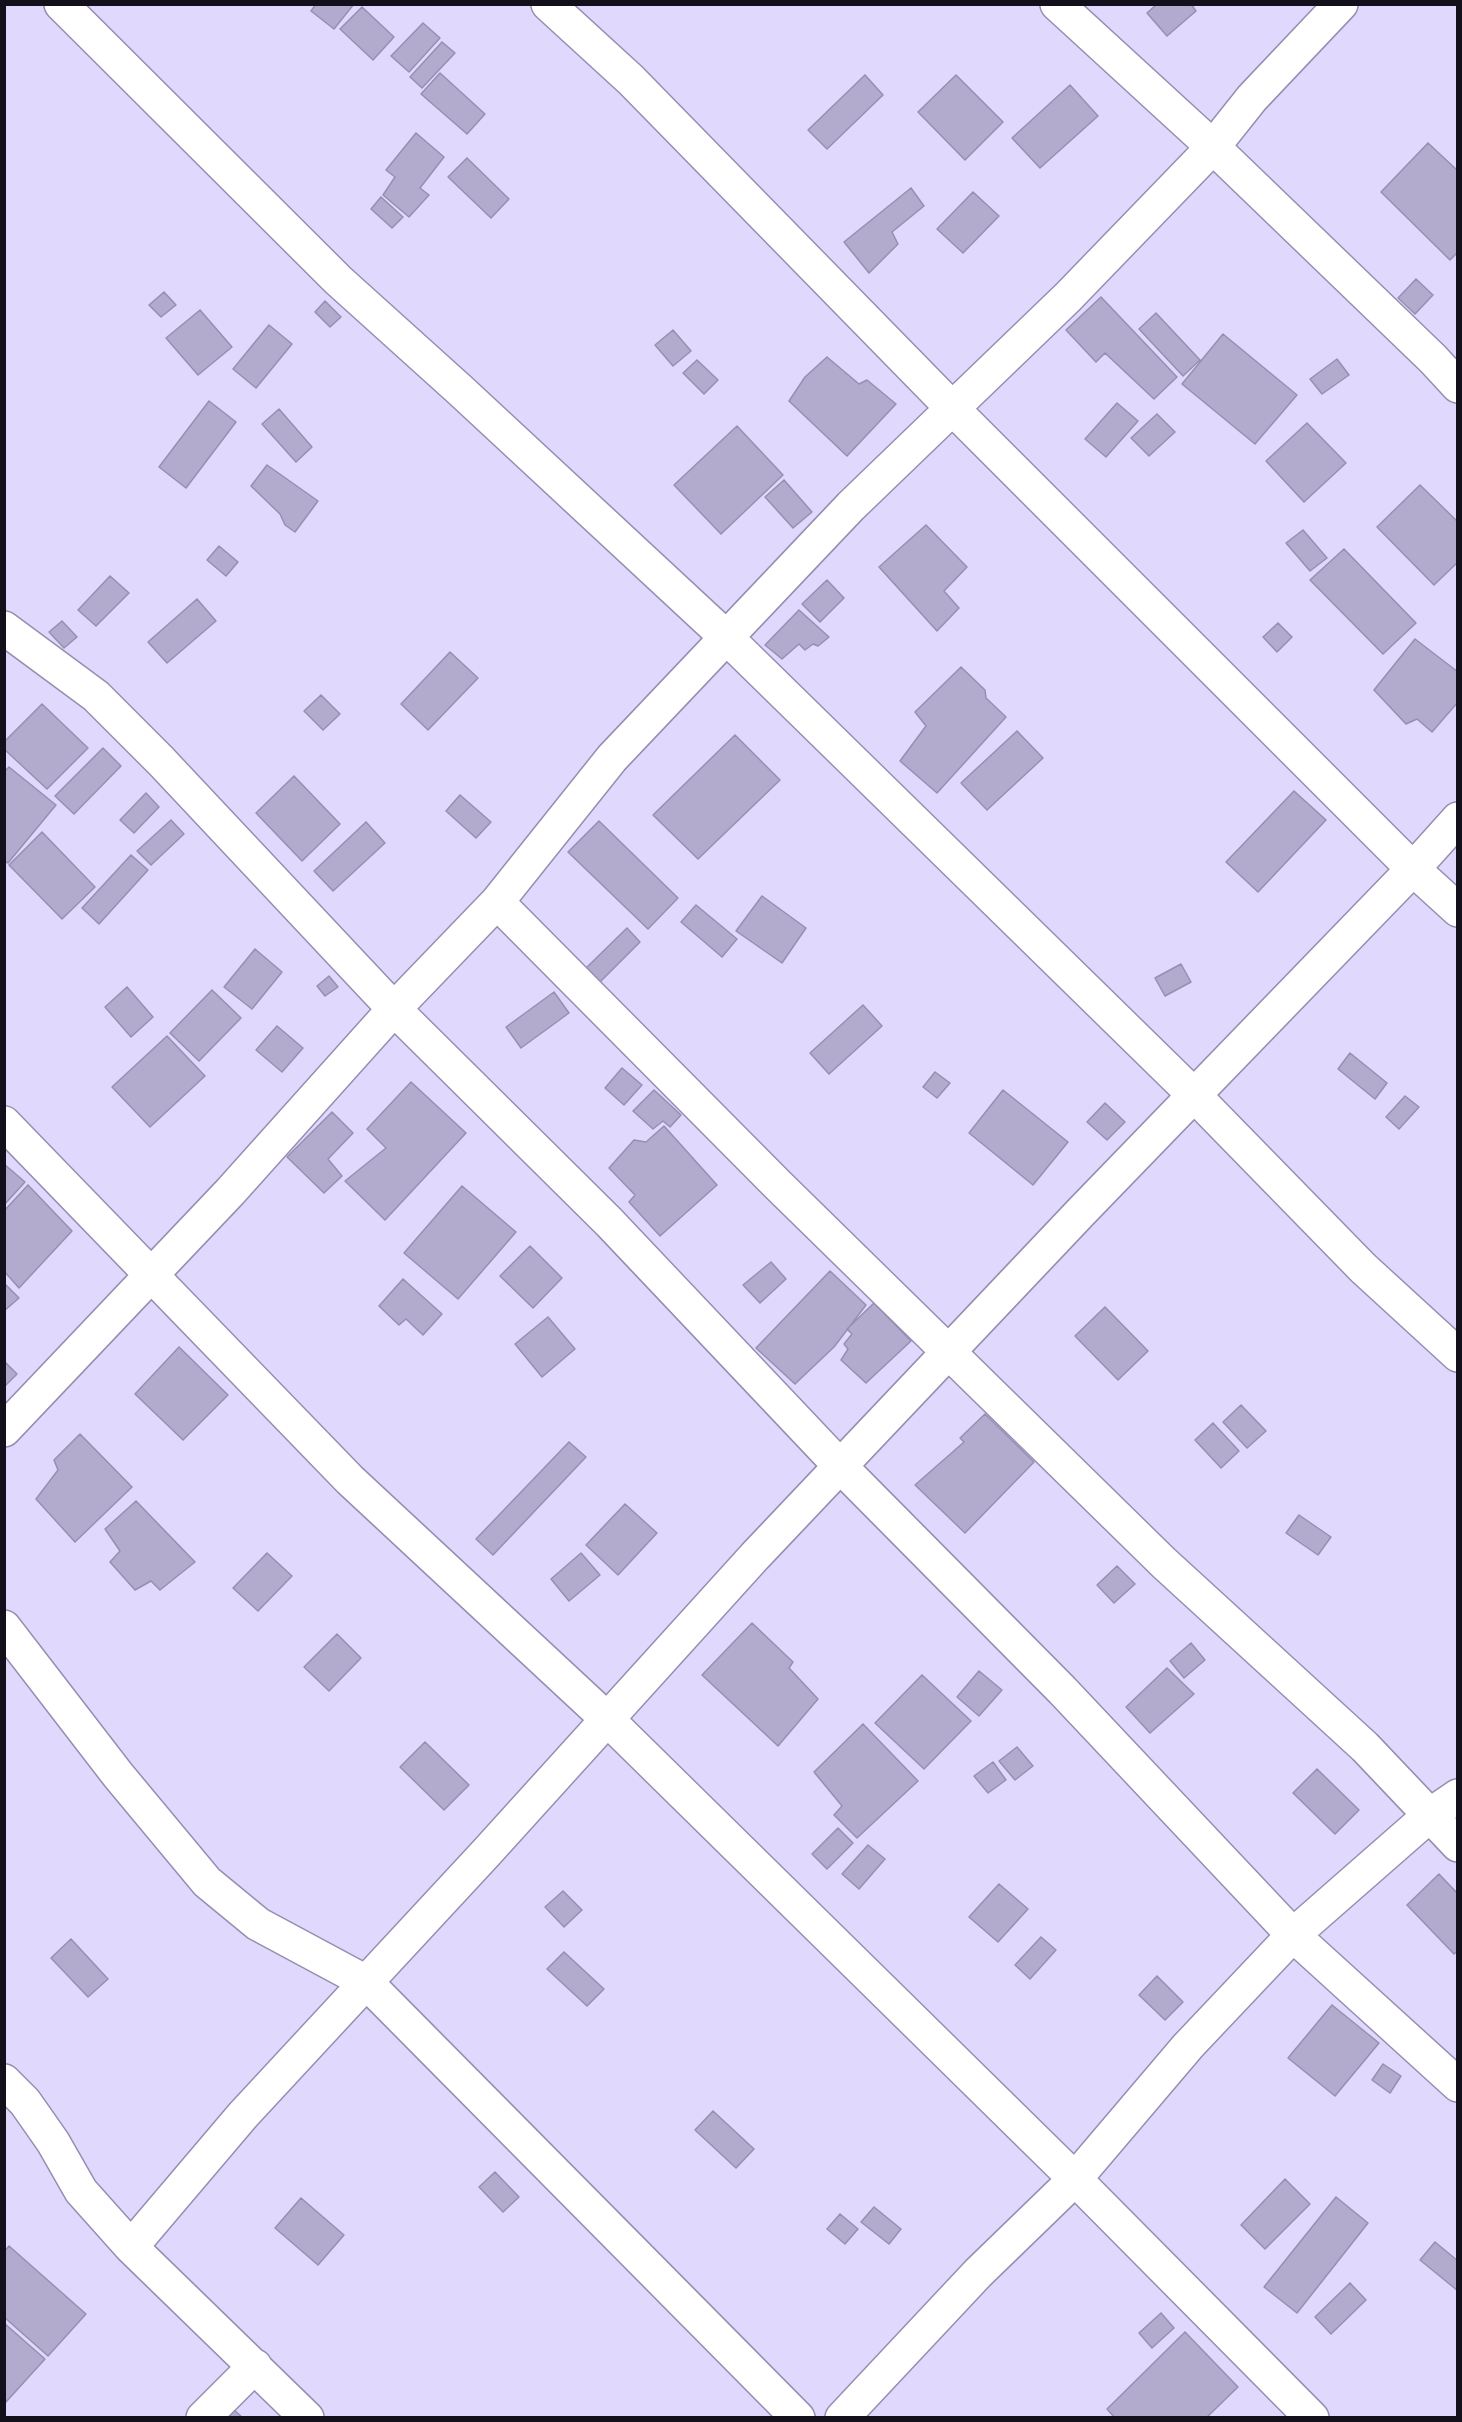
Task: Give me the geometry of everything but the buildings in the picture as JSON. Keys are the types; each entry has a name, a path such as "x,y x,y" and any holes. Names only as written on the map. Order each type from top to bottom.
{"street":[{"path":"61,4 338,280 460,390 726,638 1195,1096 1363,1268 1458,1355"},
{"path":"548,4 631,80 953,409 1413,869 1458,910"},
{"path":"1057,4 1213,147 1458,386"},
{"path":"4,1430 152,1276 394,1009 497,902 612,758 851,506 1068,297 1213,147 1252,98 1341,4"},
{"path":"4,628 96,696 394,1009 610,1223 841,1467 1062,1690 1293,1935 1458,2085"},
{"path":"131,2247 243,2115 755,1556 1081,1212 1413,869 1458,819"},
{"path":"497,902 778,1185 1164,1563 1365,1747 1458,1845"},
{"path":"4,1123 350,1480 607,1719 1075,2180 1312,2418"},
{"path":"4,1627 118,1774 207,1882 258,1924 366,1982 798,2418"},
{"path":"842,2418 978,2273 1075,2180 1188,2046 1293,1935 1430,1815 1458,1796"},
{"path":"4,2081 25,2102 48,2134 81,2191 131,2247 307,2418"},
{"path":"203,2418 255,2366"}]}
